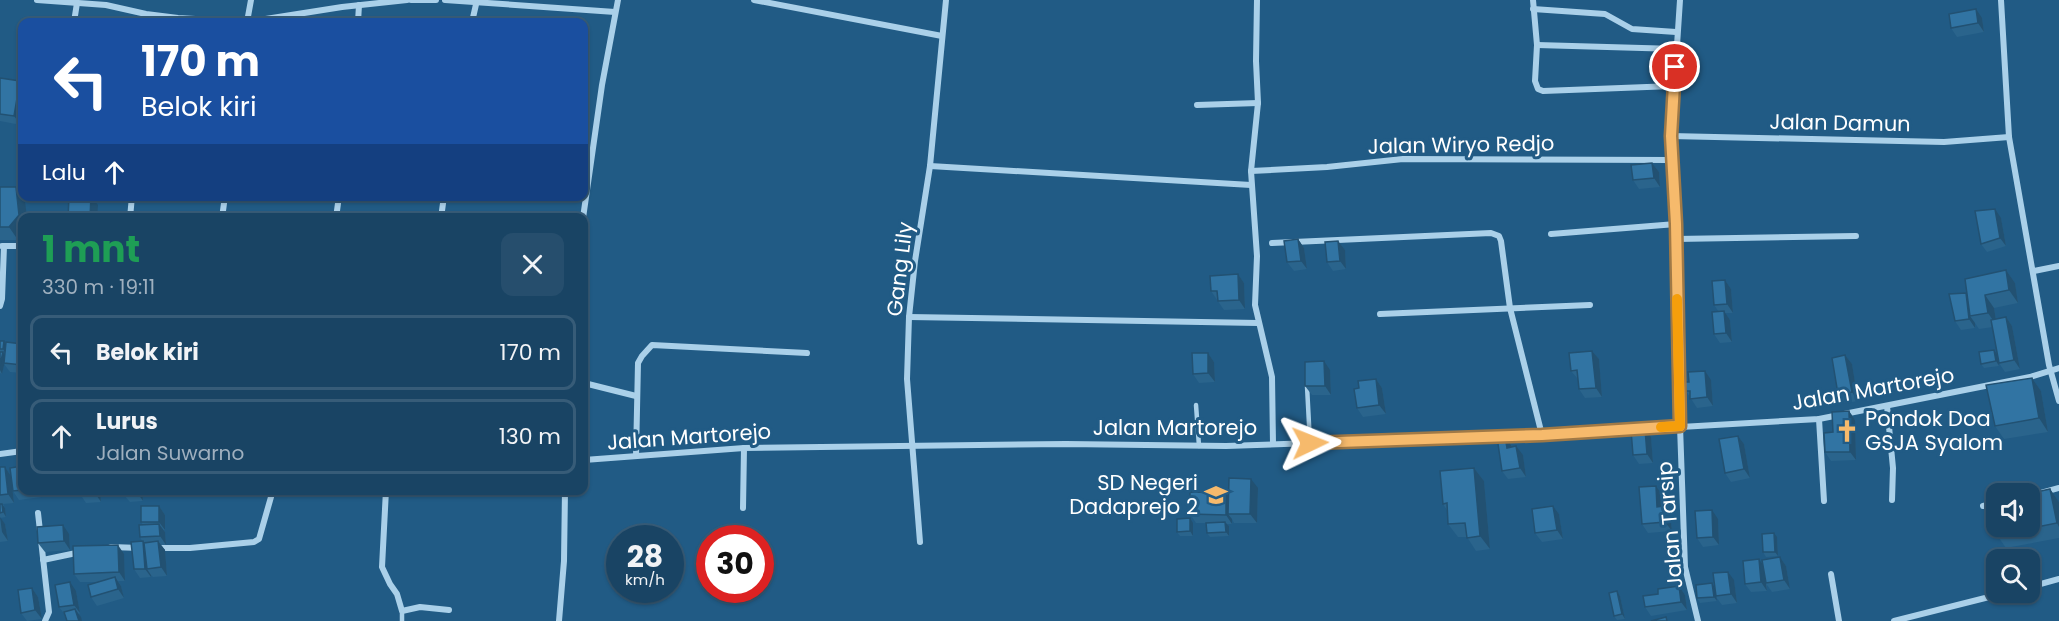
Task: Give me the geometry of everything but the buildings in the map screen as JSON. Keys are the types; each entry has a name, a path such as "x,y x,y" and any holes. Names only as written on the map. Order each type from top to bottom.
{"street":[{"path":"37,0 106,5 178,18"},
{"path":"248,18 251,0"},
{"path":"267,18 342,3 360,5 436,0"},
{"path":"445,0 477,0 615,12"},
{"path":"473,18 477,0"},
{"path":"588,183 602,85 618,0"},
{"path":"754,0 942,36"},
{"name":"Gang Lily","path":"920,542 907,379 909,317 930,166 946,0"},
{"path":"1257,0 1258,103 1251,171 1256,238 1255,305 1272,377 1273,444"},
{"path":"1533,0 1537,45 1536,87 1542,91 1673,86"},
{"name":"Jalan Tarsip","path":"1680,0 1676,32 1671,160 1676,224 1685,567 1698,621"},
{"path":"2001,0 2009,137 2050,371 2059,401"},
{"path":"75,18 77,3"},
{"path":"358,18 360,5"},
{"path":"1533,9 1605,14 1632,29 1676,32"},
{"path":"1537,45 1677,49"},
{"path":"1197,105 1258,103"},
{"name":"Jalan Damun","path":"1671,136 1944,142 2009,137"},
{"name":"Jalan Wiryo Redjo","path":"1251,171 1327,167 1403,159 1671,160"},
{"path":"930,166 1251,185"},
{"path":"1551,234 1676,224"},
{"path":"1272,243 1494,233 1501,241 1510,308 1542,435"},
{"path":"1676,239 1856,236"},
{"path":"0,306 2,246 18,246"},
{"path":"2034,271 2059,266"},
{"path":"1380,314 1590,305"},
{"path":"909,317 1258,323"},
{"path":"636,456 638,363 652,345 807,353"},
{"name":"Jalan Martorejo","path":"588,460 744,447 1198,446 1542,435 1819,419 2059,368"},
{"path":"588,384 636,396"},
{"path":"1887,406 1893,468 1892,500"},
{"path":"1819,419 1824,501"},
{"path":"743,508 744,447"},
{"path":"0,454 18,452"},
{"path":"2040,493 2059,488"},
{"path":"154,548 190,548 254,542 260,539 272,495"},
{"path":"386,495 382,567 397,594 402,611 420,607 449,610"},
{"path":"558,621 564,561 565,495"},
{"path":"38,513 49,612 45,621"},
{"path":"107,547 142,548"},
{"path":"43,560 88,551"},
{"path":"1831,574 1839,621"},
{"path":"2040,584 2059,579"},
{"path":"1894,621 1986,598"}],"lane":[{"path":"1307,380 1310,443"},
{"path":"1196,405 1198,446"},
{"path":"402,611 402,621"}],"slow traffic":[{"path":"1661,427 1680,426 1677,299"}],"place":[{"name":"Pondok Doa GSJA Syalom","path":"1847,431"},
{"name":"SD Negeri Dadaprejo 2","path":"1216,495"}],"route":[{"path":"1310,443 1542,435 1680,426 1676,224 1671,160 1675,67"}]}
